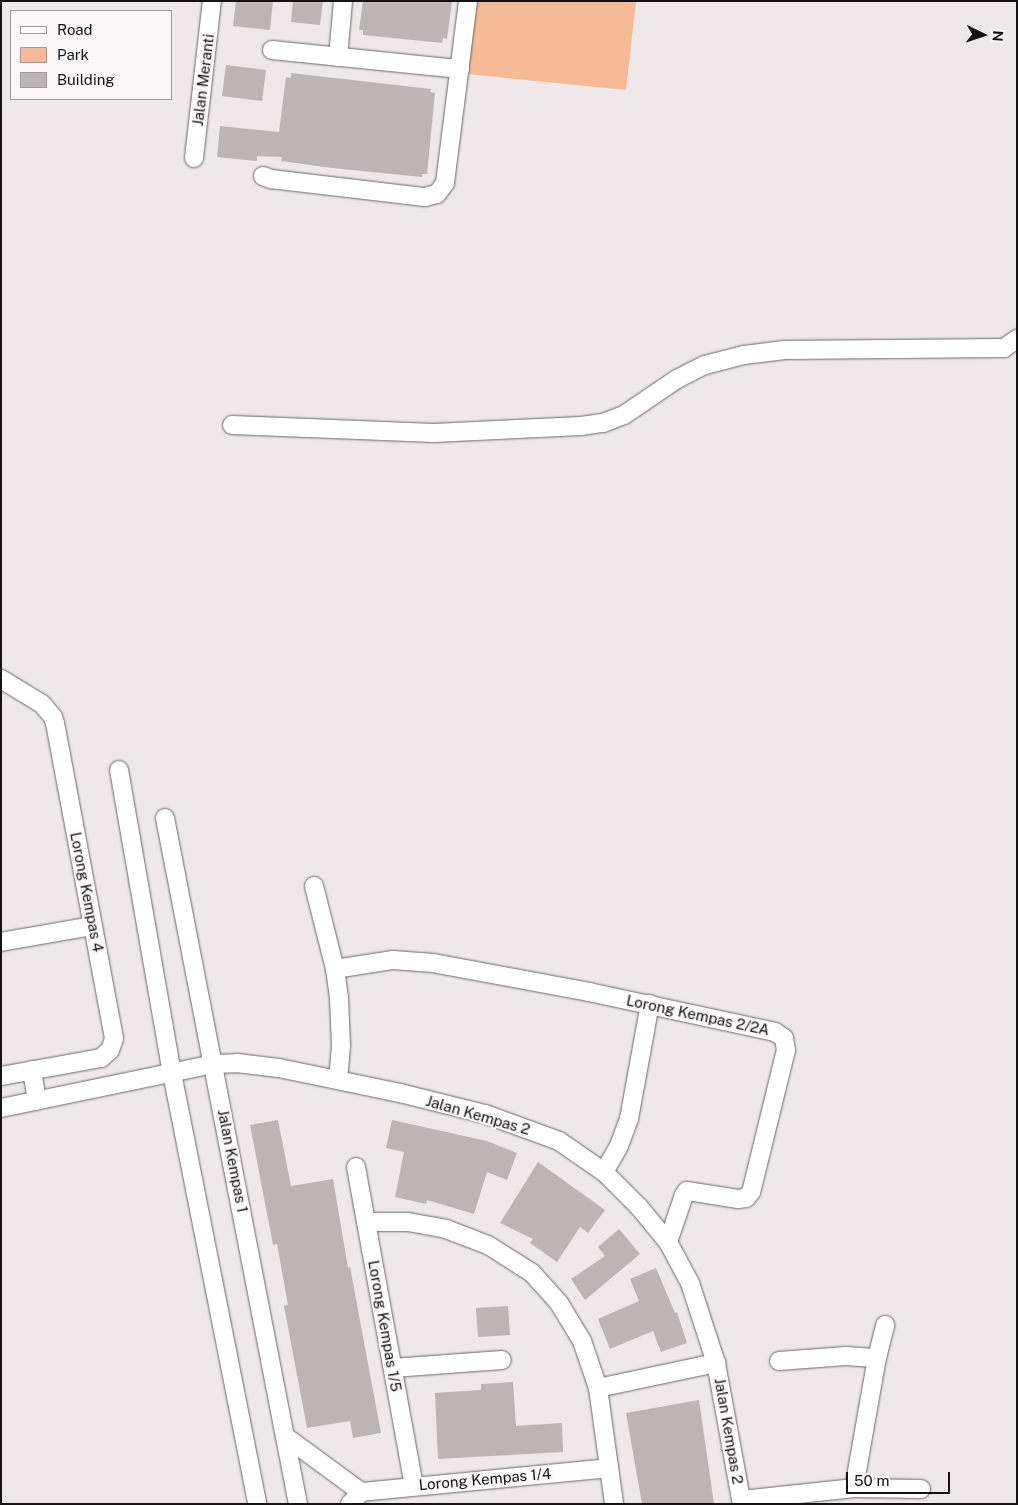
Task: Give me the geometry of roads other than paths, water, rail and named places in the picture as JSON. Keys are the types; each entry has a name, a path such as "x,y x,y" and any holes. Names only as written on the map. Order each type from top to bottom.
{"street":[{"name":"Jalan Meranti","path":"194,158 212,1"},
{"path":"338,57 343,1"},
{"path":"263,176 271,179 425,197 437,194 445,183 468,1"},
{"path":"272,50 460,69"},
{"path":"232,424 434,433 588,425 603,423 624,415 677,378 705,365 744,355 783,350 1012,345"},
{"name":"Lorong Kempas 4","path":"1,680 42,704 53,716 114,1039 113,1044 101,1058 1,1076"},
{"path":"119,770 172,1073 257,1504"},
{"name":"Jalan Kempas 1","path":"165,818 298,1504"},
{"path":"314,886 335,968 341,1022 338,1079"},
{"path":"1,942 94,926"},
{"name":"Lorong Kempas 2/2A","path":"335,968 394,960 434,963 650,1004 775,1032 784,1038 786,1050 750,1192 746,1198 738,1199 687,1191 668,1242"},
{"path":"604,1172 629,1120 650,1004"},
{"name":"Jalan Kempas 2","path":"1,1108 214,1064 237,1063 338,1079 485,1114 526,1127 559,1142 604,1172 639,1207 668,1242 690,1283 716,1363 742,1502"},
{"path":"32,1070 37,1101"},
{"name":"Lorong Kempas 1/5","path":"356,1167 414,1486"},
{"path":"366,1222 408,1222 446,1229 488,1245 532,1273 559,1303 582,1341 598,1388 614,1504"},
{"path":"854,1488 877,1358 885,1324"},
{"path":"779,1361 846,1356 877,1358"},
{"path":"393,1368 502,1360"},
{"path":"598,1388 716,1363"},
{"name":"Lorong Kempas 1/4","path":"286,1437 355,1498 414,1486 609,1468"},
{"path":"742,1502 854,1488 921,1489"}]}
